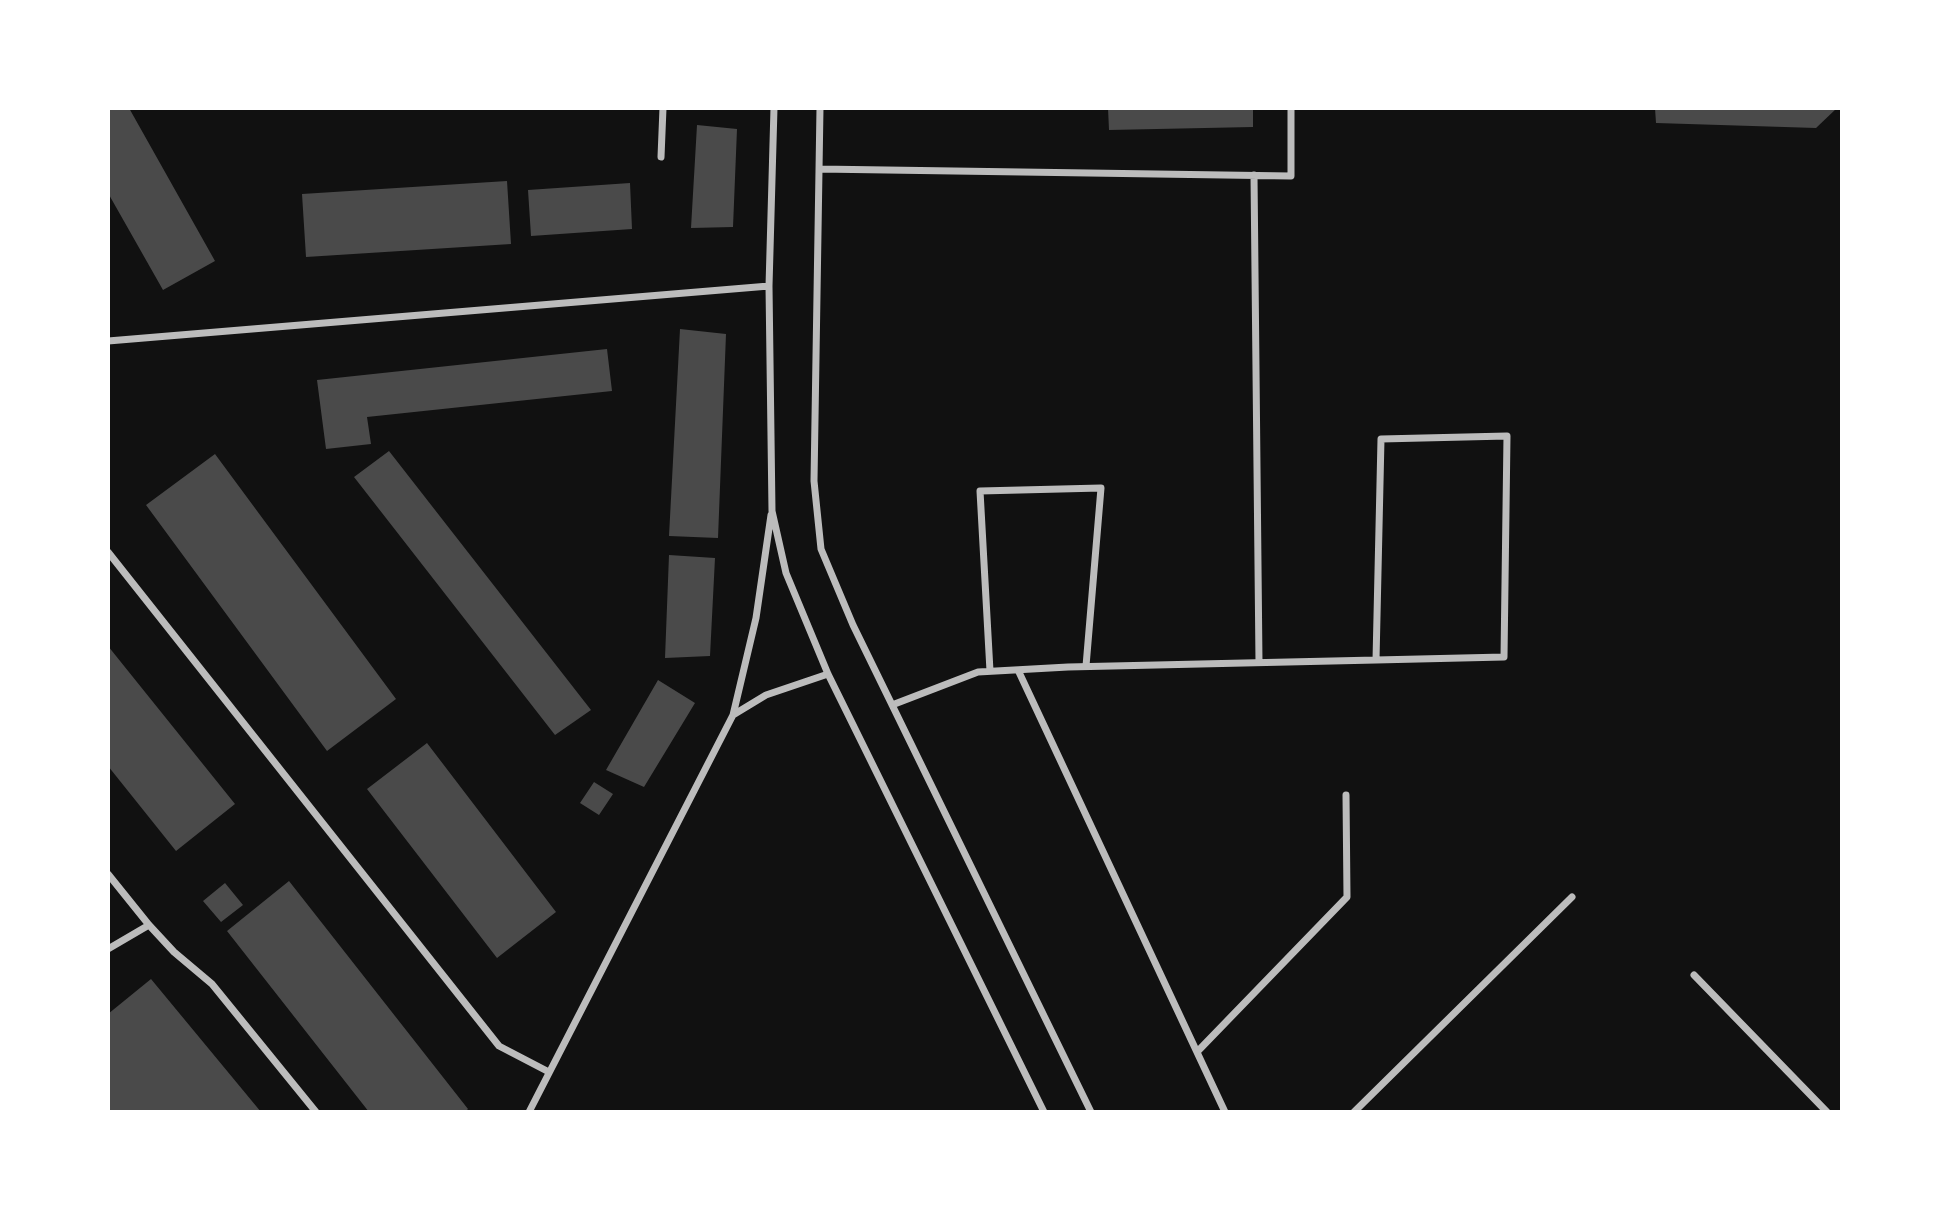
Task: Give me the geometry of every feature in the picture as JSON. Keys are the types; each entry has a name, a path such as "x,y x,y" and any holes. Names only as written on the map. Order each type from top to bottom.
{"street":[{"path":"661,157 663,108"},
{"path":"529,1111 547,1071 733,715 756,618 772,511 769,286 774,108"},
{"path":"820,108 814,481 821,549 853,625 1091,1111"},
{"path":"819,169 1292,176 1291,108"},
{"path":"1254,175 1259,662"},
{"path":"108,341 769,286"},
{"path":"892,705 978,672 990,671 1086,666 1259,662 1376,660 1504,657 1507,436 1381,439 1376,660"},
{"path":"990,671 980,491 1101,488 1086,666"},
{"path":"772,511 786,573 828,674 1044,1111"},
{"path":"108,552 499,1046 547,1071"},
{"path":"1018,670 1225,1111"},
{"path":"733,715 766,695 828,674"},
{"path":"1197,1052 1347,897 1346,795"},
{"path":"108,874 174,952 212,984 316,1111"},
{"path":"1354,1111 1572,897"},
{"path":"108,950 149,925"},
{"path":"1694,975 1827,1111"}],"building":[{"path":"108,108 129,108 215,261 163,290 108,193"},
{"path":"1108,108 1253,108 1253,127 1109,130"},
{"path":"1655,108 1837,108 1816,128 1656,123"},
{"path":"697,125 737,129 733,227 691,228"},
{"path":"507,181 511,244 306,257 302,194"},
{"path":"630,183 632,229 531,236 528,190"},
{"path":"680,329 726,334 718,538 669,536"},
{"path":"607,349 612,391 367,417 371,444 326,449 317,380"},
{"path":"389,451 591,710 555,735 354,477"},
{"path":"215,454 396,699 327,751 146,505"},
{"path":"669,555 715,558 710,656 665,658"},
{"path":"108,646 235,804 176,851 108,766"},
{"path":"658,680 695,703 644,787 606,770"},
{"path":"427,743 556,912 497,958 367,789"},
{"path":"594,782 613,794 599,815 580,803"},
{"path":"289,881 468,1109 465,1112 369,1112 227,931"},
{"path":"225,883 243,905 221,922 203,901"},
{"path":"151,979 261,1112 108,1112 108,1014"}]}
